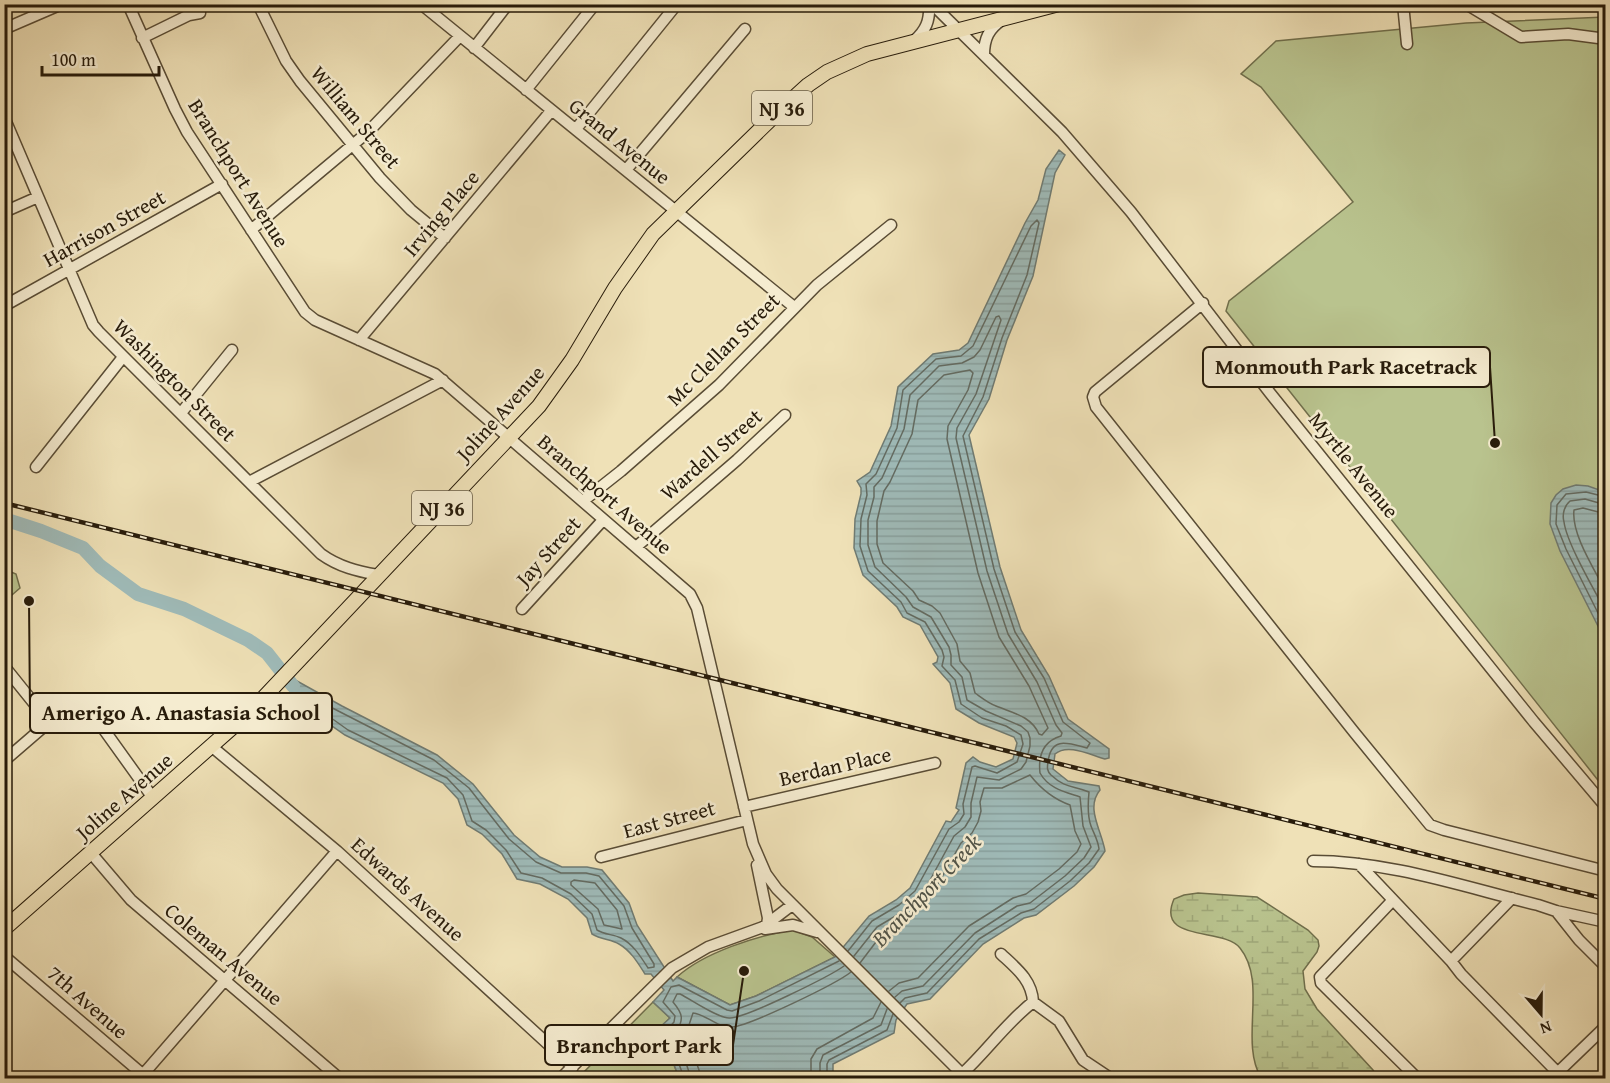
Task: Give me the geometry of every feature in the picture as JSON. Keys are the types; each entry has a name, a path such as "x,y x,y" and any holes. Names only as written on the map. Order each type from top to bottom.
{"main road":[{"name":"Joline Avenue","path":"4,929 252,710 538,406 558,382 629,265 653,234 808,85 849,61 867,54 1059,4"}],"street":[{"path":"4,29 62,4"},
{"name":"Branchport Avenue","path":"128,4 174,109 305,312 315,320 435,374 509,436 694,600 753,844 766,873 792,905 964,1076"},
{"name":"William Street","path":"258,4 291,68 381,178 411,210 445,238"},
{"name":"Grand Avenue","path":"421,4 794,307"},
{"path":"474,48 508,4"},
{"path":"526,90 595,4"},
{"path":"576,129 677,4"},
{"path":"912,42 926,27 930,4"},
{"name":"Myrtle Avenue","path":"930,4 1071,141 1131,212 1270,393 1605,807"},
{"path":"1403,4 1407,44"},
{"path":"1466,4 1521,37 1568,34 1605,39"},
{"path":"142,38 189,15 200,13"},
{"path":"984,55 987,35 1004,19"},
{"path":"626,170 745,29"},
{"path":"251,230 383,118 460,36"},
{"name":"Irving Place","path":"359,340 552,111"},
{"name":"Washington Street","path":"4,117 93,325 332,562 360,572 378,575"},
{"name":"Harrison Street","path":"4,306 222,184"},
{"path":"4,212 38,197"},
{"name":"Mc Clellan Street","path":"583,501 621,471 719,385 794,307 891,225"},
{"path":"1203,303 1095,392 1093,397 1096,407 1430,825 1605,870"},
{"path":"181,413 232,350"},
{"path":"36,467 123,357"},
{"path":"249,482 443,380"},
{"name":"Wardell Street","path":"636,547 737,460 785,415"},
{"name":"Jay Street","path":"522,609 603,520"},
{"path":"4,666 49,722"},
{"path":"4,761 70,704 75,702 85,704 153,798"},
{"name":"Edwards Avenue","path":"211,746 337,851 573,1067"},
{"name":"Berdan Place","path":"744,807 935,763"},
{"name":"East Street","path":"600,857 747,820"},
{"path":"753,844 768,918 767,925"},
{"path":"143,1077 337,851"},
{"name":"Coleman Avenue","path":"91,853 131,900 339,1078"},
{"path":"1313,861 1392,869 1605,922"},
{"path":"1359,864 1555,1076 1605,1026"},
{"path":"1450,961 1512,898"},
{"path":"1392,901 1320,977 1321,984 1417,1078"},
{"path":"748,934 767,925 792,905"},
{"path":"1556,911 1605,967"},
{"path":"561,1078 670,970 699,951 773,927 793,925 811,930 828,939"},
{"path":"1001,954 1025,977 1033,1002 1059,1021 1083,1060 1110,1078"},
{"name":"7th Avenue","path":"4,956 143,1077"},
{"path":"964,1076 1010,1022 1033,1002"}],"green space":[{"path":"1605,17 1605,789 1226,311 1229,301 1353,202 1261,87 1241,74 1276,41 1466,23"},
{"path":"4,569 16,574 20,588 5,601"},
{"path":"1198,893 1257,897 1308,930 1318,940 1317,952 1303,971 1305,989 1317,1009 1378,1078 1261,1078 1252,1047 1253,994 1248,962 1240,948 1232,942 1182,928 1174,922 1171,913 1174,899"},
{"path":"793,930 812,937 835,957 756,996 730,1005 677,977 701,960 732,946"},
{"path":"653,1002 670,1018 660,1028 679,1078 578,1078"}],"water":[{"name":"Branchport Creek","path":"1059,150 1065,155 1055,173 1033,276 1007,340 989,399 969,435 1000,567 1021,630 1049,676 1068,719 1109,749 1109,758 1105,759 1079,751 1060,751 1055,754 1053,769 1068,781 1099,786 1094,812 1105,851 1094,867 1074,886 1036,915 1024,918 983,944 930,999 907,1004 896,1020 894,1033 833,1064 833,1078 679,1078 660,1027 670,1018 653,1002 664,990 651,974 645,974 627,950 616,942 592,934 587,918 568,899 540,884 517,879 502,854 482,834 467,825 458,799 443,783 345,735 302,705 289,690 297,681 437,755 473,784 514,835 540,857 562,867 587,867 602,870 629,903 637,925 673,981 677,977 730,1005 756,996 835,957 869,916 896,900 910,888 946,821 951,822 959,810 956,808 966,763 973,757 996,767 1013,759 1017,743 1014,737 979,723 956,709 950,683 933,664 937,662 938,657 920,625 903,617 897,607 863,575 854,548 855,519 861,494 857,481 870,472 891,426 898,387 933,354 959,350 968,343 1038,200 1046,169"},
{"path":"1576,485 1588,486 1605,492 1605,640 1560,551 1550,524 1551,503 1556,495 1563,489"}],"waterway":[{"path":"4,519 83,548 100,566 138,594 184,609 248,640 267,653 293,686"}],"railway":[{"path":"4,503 1606,899"}],"place":[{"name":"Monmouth Park Racetrack","path":"1495,443"},
{"name":"Amerigo A. Anastasia School","path":"29,601"},
{"name":"Branchport Park","path":"744,971"}]}
